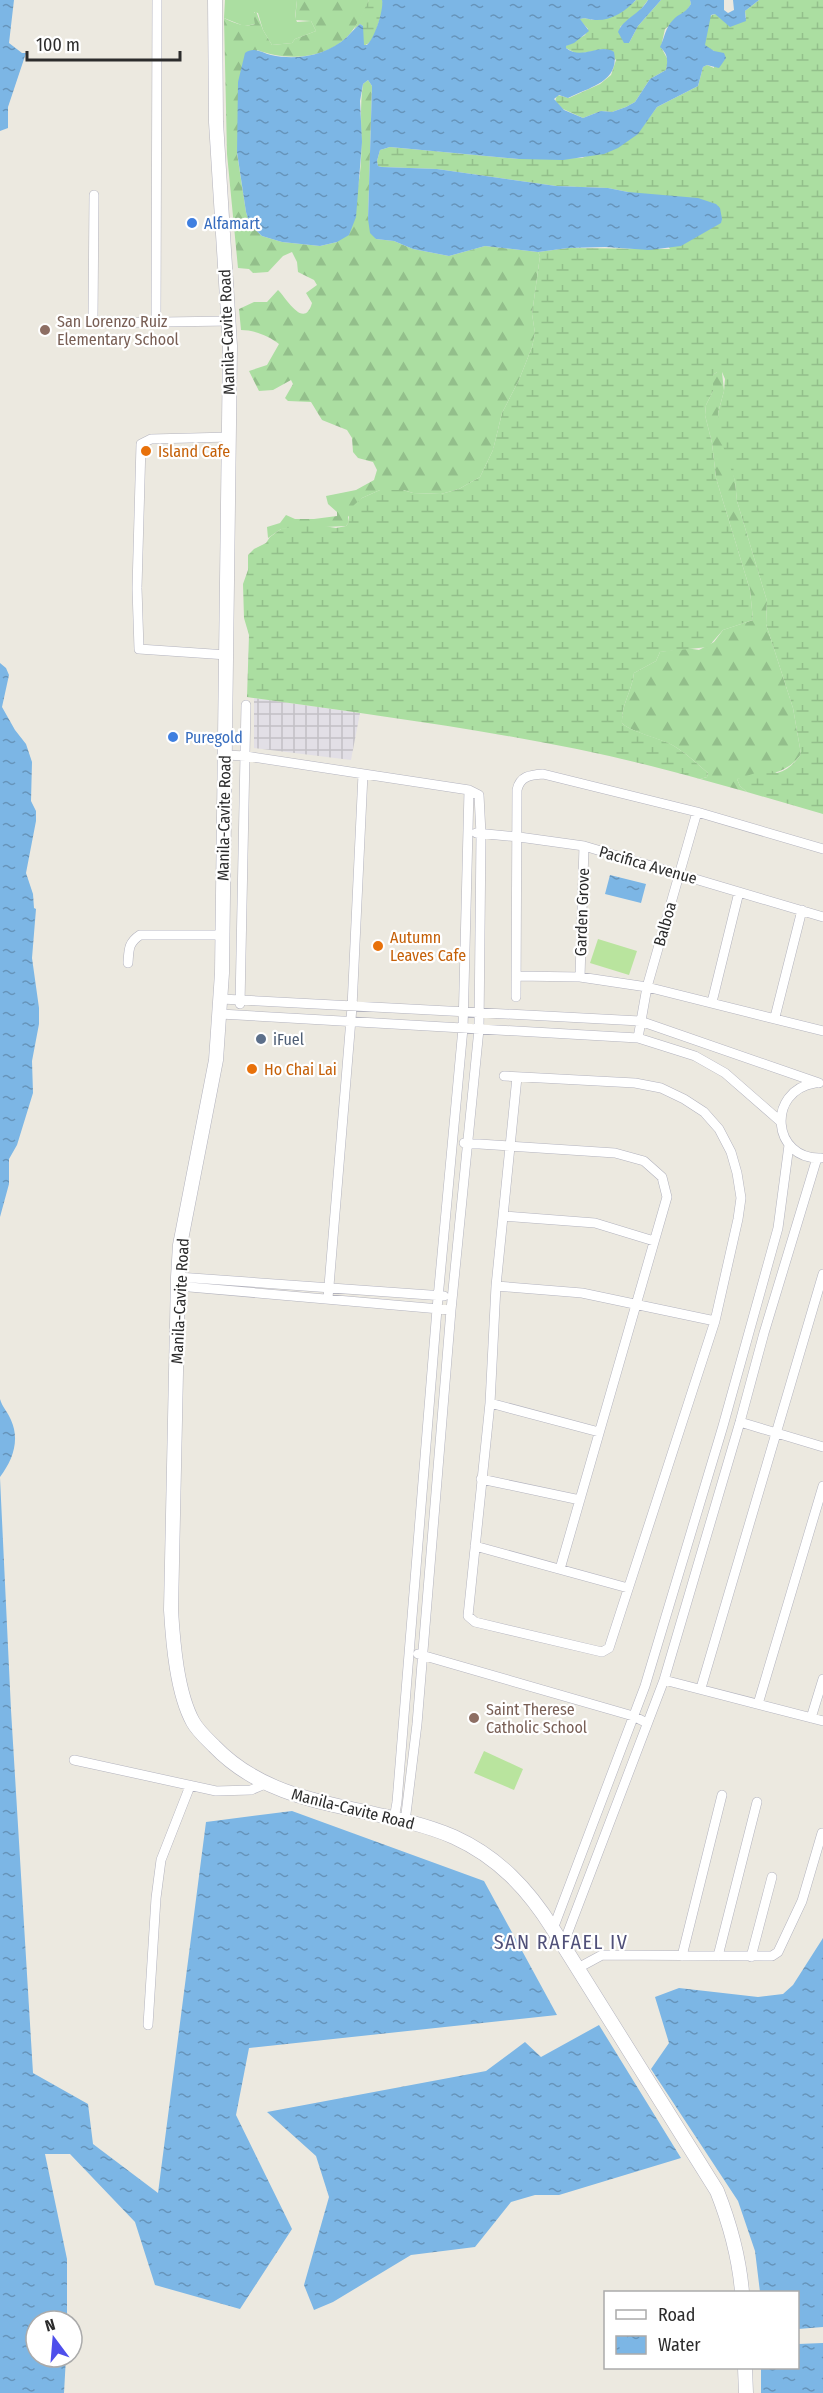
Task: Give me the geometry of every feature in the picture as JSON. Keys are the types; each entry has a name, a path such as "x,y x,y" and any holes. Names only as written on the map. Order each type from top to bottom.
{"main road":[{"name":"Manila-Cavite Road","path":"215,0 217,145 230,321 223,935 216,1060 180,1245 171,1610 174,1656 193,1722 220,1753 239,1768 265,1784 304,1799 399,1820 456,1838 493,1860 526,1889 717,2191 731,2226 739,2260 742,2291"},
{"path":"745,2369 746,2393"}],"street":[{"path":"156,322 157,0"},
{"path":"94,195 93,322 96,324 230,321"},
{"path":"227,655 139,649 137,588 141,444 151,439 230,437"},
{"path":"240,1015 246,705"},
{"path":"225,755 246,756 469,790 479,795 481,834 479,1029 422,1655 399,1820"},
{"path":"328,1298 351,1022 363,774"},
{"path":"516,998 519,837 517,790 521,780 531,775 543,774 697,812 823,849"},
{"path":"399,1820 438,1296 463,1028 470,833 469,790"},
{"name":"Balboa","path":"638,1038 647,987 697,812"},
{"name":"Pacifica Avenue","path":"470,833 585,846 823,917"},
{"name":"Garden Grove","path":"580,978 585,846"},
{"path":"712,1002 739,892"},
{"path":"775,1017 802,910"},
{"path":"128,963 129,945 140,935 223,935"},
{"path":"518,976 580,978 647,987 775,1017 823,1031"},
{"path":"221,999 640,1021 821,1083"},
{"path":"220,1014 638,1038 695,1056 725,1072 780,1121"},
{"path":"504,1076 635,1083 661,1088 704,1112 719,1129 731,1152 737,1173 741,1198 738,1219 715,1321 609,1648 602,1652 474,1622 470,1620 467,1612 490,1403 496,1286 517,1077"},
{"path":"563,1945 664,1680 764,1333 820,1158 797,1152 784,1138 780,1121 785,1104 796,1090 807,1084 821,1083"},
{"path":"453,1143 615,1153 644,1161 662,1177 667,1197 560,1569"},
{"path":"553,1929 649,1675 778,1228 789,1145"},
{"path":"503,1216 595,1222 654,1241"},
{"path":"701,1688 823,1274"},
{"path":"178,1282 329,1286 453,1297"},
{"path":"178,1282 452,1310"},
{"path":"496,1286 582,1293 715,1321"},
{"path":"750,1330 764,1333"},
{"path":"490,1403 599,1431"},
{"path":"740,1422 823,1447"},
{"path":"481,1479 580,1500"},
{"path":"758,1704 823,1486"},
{"path":"475,1546 628,1588"},
{"path":"410,1652 633,1716 647,1723"},
{"path":"811,1718 823,1679"},
{"path":"664,1680 823,1721"},
{"path":"74,1760 216,1791 251,1790 265,1784"},
{"path":"148,2025 156,1898 161,1860 190,1786"},
{"path":"682,1956 722,1795"},
{"path":"717,1956 757,1802"},
{"path":"578,1968 602,1955 769,1957 778,1952 802,1901 822,1833"},
{"path":"751,1957 772,1877"}],"shaded area":[{"path":"254,698 360,713 351,760 254,748"}],"green space":[{"path":"225,0 297,0 295,17 297,22 311,21 316,31 295,39 292,43 272,45 263,30 258,13 254,12 256,24 244,26 224,18"},
{"path":"297,0 369,0 348,36 328,50 317,54 292,57 257,50 237,153 250,225 262,236 282,242 320,246 337,242 358,186 363,84 368,80 372,86 368,219 376,239 394,241 413,249 449,256 485,246 538,252 540,256 532,314 535,333 532,347 519,380 502,413 493,450 480,477 459,489 441,494 380,490 362,498 348,517 349,522 346,526 281,529 268,538 267,527 280,523 286,515 295,519 337,516 337,512 328,504 326,496 356,490 374,480 377,470 373,462 358,458 353,452 352,438 347,430 322,420 311,402 288,401 285,398 293,384 291,380 273,390 259,391 249,371 267,365 279,344 261,334 241,330 239,309 254,302 267,302 278,290 295,309 304,314 309,311 312,303 306,293 317,285 314,280 298,272 297,262 292,252 283,256 268,272 253,273 249,269 238,268 227,154 224,18 251,25 255,24 253,14 256,11 272,45 292,43 295,39 316,31 311,21 295,20"},
{"path":"369,0 382,0 384,6 373,40 364,46 363,26 360,24 354,29"},
{"path":"636,0 648,0 639,12 620,27 629,43 638,26 661,0 690,0 691,4 685,13 665,29 661,47 668,60 666,70 650,79 635,102 626,107 612,112 601,111 583,118 563,109 555,102 557,95 569,98 600,84 611,75 616,60 605,49 577,54 566,48 585,35 588,29 579,19 604,18"},
{"path":"759,0 823,0 823,814 747,792 740,786 737,779 768,769 777,773 781,772 791,766 801,754 793,708 766,624 767,601 737,501 735,481 722,443 718,413 724,391 725,379 722,372 713,375 713,391 706,405 705,415 712,443 716,478 750,590 753,620 723,630 708,647 660,652 656,661 634,673 622,716 622,723 626,726 668,743 683,752 708,773 707,777 700,779 644,764 475,730 247,697 249,635 244,618 243,584 248,570 248,555 281,529 312,524 336,528 346,526 349,522 349,512 354,505 362,498 380,490 441,494 459,489 480,477 493,450 502,413 519,380 532,347 535,333 532,314 540,256 538,252 568,248 670,249 628,192 608,188 556,186 437,169 382,167 378,166 377,161 380,150 390,147 519,159 582,158 637,134 657,107 698,86 703,67 707,65 714,68 714,51 706,47 704,43 710,16 715,14 746,18 745,11"},
{"path":"722,372 724,391 718,413 735,481 737,501 767,601 766,624 793,708 801,754 781,771 737,779 740,786 747,792 700,779 707,777 708,773 683,752 622,723 623,710 634,673 656,661 660,652 686,648 699,650 714,642 723,630 753,620 750,590 716,478 712,443 705,415 706,405 713,391 713,375"},
{"path":"598,939 637,951 629,975 590,963"},
{"path":"484,1751 523,1769 514,1790 474,1773"}],"water":[{"path":"0,0 14,0 9,43 22,53 26,53 8,107 8,128 0,131"},
{"path":"382,0 636,0 628,8 612,17 601,20 580,19 589,31 574,43 566,46 578,53 603,49 614,52 615,62 608,77 593,87 568,98 559,95 554,99 564,110 583,118 601,111 612,112 635,102 650,79 666,70 667,57 660,47 668,26 688,8 691,4 690,0 724,0 724,10 728,13 734,10 733,0 759,0 745,11 746,21 730,27 715,14 711,15 705,45 714,51 724,53 726,58 719,68 707,65 703,67 698,86 657,107 638,134 618,148 604,154 563,160 519,159 390,147 380,150 377,161 378,166 382,167 437,169 556,186 608,188 698,198 716,204 720,208 721,223 681,246 649,250 605,247 538,252 485,246 449,256 413,249 394,241 376,239 370,233 368,219 372,86 368,80 363,84 360,101 362,142 356,217 349,235 337,242 320,246 282,242 262,236 250,225 246,212 237,152 238,82 245,53 255,50 281,57 312,55 339,43 360,24 363,26 364,45 367,45 378,23"},
{"path":"648,0 661,0 638,26 629,43 624,43 618,32 620,27"},
{"path":"0,663 9,675 2,707 26,744 32,762 31,801 36,811 36,821 26,873 36,909 32,958 39,1024 32,1061 33,1093 17,1145 9,1159 9,1184 0,1217"},
{"path":"610,875 646,884 641,903 605,894"},
{"path":"0,1399 14,1427 15,1442 12,1457 0,1477"},
{"path":"0,1478 11,1710 33,2073 88,2104 93,2144 158,2193 206,1822 292,1811 484,1881 557,2015 249,2048 236,2115 292,2229 240,2309 155,2285 135,2222 70,2154 45,2154 67,2259 67,2309 24,2309 24,2369 65,2369 64,2393 0,2393"},
{"path":"823,1938 823,2327 799,2329 799,2291 760,2291 755,2251 738,2201 651,2069 669,2043 655,1997 679,1988 758,1997 783,1994 793,1985"},
{"path":"599,2025 681,2158 559,2195 535,2195 511,2202 475,2247 411,2255 333,2302 314,2310 304,2285 329,2197 316,2156 267,2112 486,2071 525,2042 541,2057"},
{"path":"823,2343 823,2393 761,2393 761,2369 799,2369 799,2344"}],"place":[{"name":"Alfamart","path":"192,223"},
{"name":"San Lorenzo Ruiz Elementary School","path":"45,330"},
{"name":"Island Cafe","path":"146,451"},
{"name":"Puregold","path":"173,737"},
{"name":"Autumn Leaves Cafe","path":"378,946"},
{"name":"iFuel","path":"261,1039"},
{"name":"Ho Chai Lai","path":"252,1069"},
{"name":"Saint Therese Catholic School","path":"474,1718"}],"district":[{"name":"SAN RAFAEL IV","path":"561,1942"}]}
